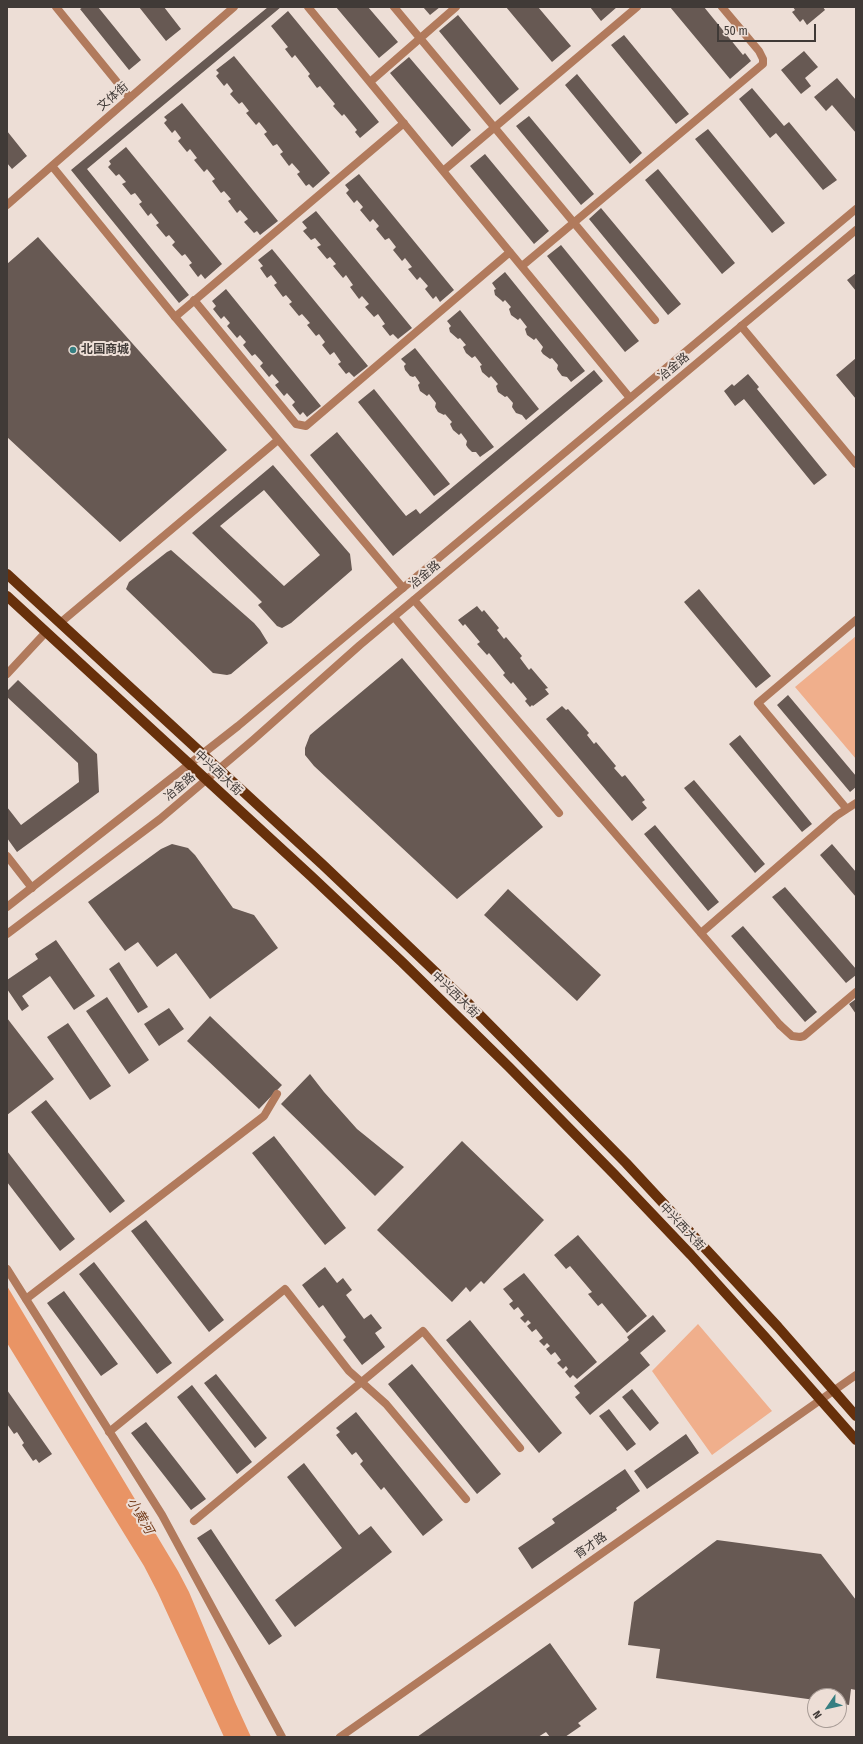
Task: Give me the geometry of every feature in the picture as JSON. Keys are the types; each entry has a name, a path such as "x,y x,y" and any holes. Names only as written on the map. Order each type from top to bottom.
{"main road":[{"name":"中兴西大街","path":"7,574 407,945 526,1061 697,1239 856,1416"},
{"name":"中兴西大街","path":"7,596 368,930 509,1067 614,1174 685,1250 856,1440"}],"street":[{"path":"56,7 130,98"},
{"name":"文体街","path":"7,205 234,7"},
{"path":"308,7 630,398"},
{"path":"394,7 655,320"},
{"path":"370,82 456,7"},
{"path":"443,171 637,7"},
{"path":"522,266 763,64 760,51 722,7"},
{"path":"175,317 404,123"},
{"path":"52,166 175,317 403,588"},
{"name":"冶金路","path":"7,907 190,765 856,209"},
{"name":"冶金路","path":"7,934 160,819 414,600 856,230"},
{"path":"194,300 296,424 306,426 510,252"},
{"path":"741,326 856,464"},
{"path":"60,623 278,440"},
{"path":"414,600 780,1025 792,1036 804,1036 856,992"},
{"path":"394,617 559,813"},
{"path":"846,808 758,703 856,620"},
{"path":"7,674 46,632"},
{"path":"701,933 846,808 856,802"},
{"path":"7,856 32,888"},
{"path":"26,1299 264,1116 277,1094"},
{"path":"7,1268 162,1515 282,1737"},
{"path":"109,1432 285,1289 349,1371 386,1404 466,1499"},
{"path":"194,1521 423,1331 520,1448"},
{"name":"育才路","path":"340,1737 856,1375"}],"shaded area":[{"path":"856,636 856,759 795,687"},
{"path":"698,1324 772,1411 712,1455 652,1371"}],"water":[{"name":"小黄河","path":"7,1286 178,1571 189,1592 251,1737 224,1737 158,1593 144,1566 7,1343"}],"building":[{"path":"83,7 98,7 141,60 129,70 80,9"},
{"path":"139,7 164,7 181,29 166,41"},
{"path":"268,7 281,7 87,169 189,295 179,303 71,170"},
{"path":"336,7 368,7 398,42 379,58"},
{"path":"423,7 440,7 430,15"},
{"path":"506,7 538,7 571,46 552,62"},
{"path":"590,7 617,7 601,21"},
{"path":"670,7 704,7 743,55 745,53 751,61 730,79"},
{"path":"793,7 823,7 825,10 807,25 803,19 800,22 792,12 795,10"},
{"path":"288,11 379,122 360,138 355,132 357,130 344,114 342,116 333,106 335,104 320,86 317,88 308,76 310,74 295,55 292,58 285,49 288,47 271,26"},
{"path":"458,15 519,89 500,105 439,31"},
{"path":"624,35 689,114 676,124 611,45"},
{"path":"804,51 818,67 805,78 811,86 801,94 781,70"},
{"path":"234,56 330,173 313,188 309,184 306,186 297,174 300,172 292,163 289,166 280,154 283,152 277,144 273,146 264,134 267,132 259,122 256,125 246,113 249,111 242,102 239,104 230,94 233,91 227,83 224,86 216,76 219,73 216,70"},
{"path":"409,57 471,130 452,147 390,73"},
{"path":"577,74 642,153 630,164 565,85"},
{"path":"837,78 856,100 856,133 832,105 826,111 814,97"},
{"path":"752,88 784,126 789,122 837,180 823,190 776,133 770,138 739,99"},
{"path":"182,103 278,221 260,235 257,231 254,233 244,222 248,219 240,210 237,213 228,201 231,199 224,191 221,193 212,181 215,179 207,169 204,172 194,160 197,158 190,149 187,152 178,141 181,138 175,130 172,133 164,123 167,120 164,117"},
{"path":"529,116 594,194 581,205 516,126"},
{"path":"708,129 785,223 772,233 695,139"},
{"path":"7,131 27,156 12,169 7,163"},
{"path":"126,147 222,264 205,279 201,274 198,277 189,265 192,263 185,254 182,256 172,245 175,242 169,235 166,237 156,225 159,223 151,213 148,216 139,204 142,202 135,193 131,195 122,184 126,182 119,174 116,176 108,167 111,164 109,161"},
{"path":"485,154 549,231 534,244 470,166"},
{"path":"658,169 735,263 722,274 645,180"},
{"path":"359,174 454,290 440,302 436,296 433,299 425,289 428,286 420,277 417,280 408,269 412,267 405,258 402,261 393,250 396,247 389,238 385,240 376,229 379,226 373,219 370,222 360,210 363,207 357,200 354,203 346,193 349,190 345,185"},
{"path":"601,208 681,304 668,315 589,219"},
{"path":"316,211 412,328 398,339 393,334 390,336 382,326 385,324 378,314 374,317 365,307 369,304 362,296 359,299 350,287 353,285 346,275 343,278 333,266 336,264 330,257 327,259 317,247 321,245 315,238 311,240 303,231 307,228 302,222"},
{"name":"北国商城","path":"38,237 227,450 120,542 7,437 7,264"},
{"path":"561,245 639,341 625,352 547,256"},
{"path":"272,249 368,366 354,377 349,372 346,374 338,364 341,362 334,352 330,355 322,345 325,342 319,334 316,336 307,325 310,323 302,314 299,316 289,304 292,302 286,295 283,297 274,285 277,283 271,275 267,278 260,268 263,266 258,260"},
{"path":"505,272 585,371 571,382 567,377 562,376 557,369 558,365 552,358 550,359 543,354 541,351 543,347 536,338 534,340 527,335 525,329 527,327 520,318 518,320 511,315 509,309 511,307 505,300 503,302 495,295 494,290 496,289 492,283"},
{"path":"856,273 856,291 847,280"},
{"path":"226,289 321,406 307,417 303,412 300,415 292,405 295,402 287,393 284,396 275,385 279,382 272,374 269,377 260,366 263,363 255,354 252,356 243,345 246,342 240,335 237,338 227,326 230,323 224,316 221,319 213,309 216,306 212,301"},
{"path":"460,310 539,409 526,420 522,415 516,413 512,407 513,403 507,396 505,397 498,392 496,386 498,384 491,376 489,378 482,372 480,366 482,365 475,356 472,358 466,353 463,347 466,345 460,338 458,339 450,332 449,328 451,326 447,321"},
{"path":"415,348 494,447 480,457 476,452 472,452 468,448 466,445 467,441 461,433 459,435 453,430 450,424 452,422 445,414 444,415 438,412 435,407 436,403 429,394 427,396 420,391 418,385 420,383 415,376 410,376 405,370 404,366 406,364 401,359"},
{"path":"856,358 856,399 836,375"},
{"path":"594,370 603,381 393,556 310,455 337,432 406,516 416,509 420,514"},
{"path":"748,374 759,387 757,389 827,475 814,485 744,399 735,406 724,391 732,384 734,386"},
{"path":"374,389 450,484 434,496 358,402"},
{"path":"273,465 350,554 352,570 291,623 282,628 277,626 258,605 262,602 192,533","holes":["264,490 320,555 284,586 220,526"]},
{"path":"171,550 254,623 268,643 231,674 227,675 213,673 126,589 129,582"},
{"path":"699,589 771,676 756,688 684,602"},
{"path":"477,606 482,612 484,610 499,628 497,630 504,639 506,637 522,656 520,658 529,670 531,668 548,688 545,689 549,694 533,706 532,705 530,707 525,701 527,699 513,682 511,684 503,675 505,673 489,653 487,655 477,644 480,642 465,624 463,626 458,620"},
{"path":"402,658 543,827 457,899 314,766 305,755 305,748 310,735"},
{"path":"18,680 97,754 99,792 17,852 7,838 7,807 21,825 79,782 78,763 7,697 7,691"},
{"path":"788,695 856,776 856,787 850,792 777,705"},
{"path":"562,706 566,710 568,709 589,733 587,735 594,744 596,742 616,766 614,768 622,777 625,775 645,800 642,802 647,808 632,821 546,719"},
{"path":"740,735 812,824 802,832 729,744"},
{"path":"694,780 765,864 755,873 684,788"},
{"path":"655,825 719,902 708,911 644,834"},
{"path":"172,844 188,848 195,855 233,908 254,915 278,948 210,999 176,953 157,967 138,942 125,951 88,902 161,849"},
{"path":"832,844 856,872 856,897 820,855"},
{"path":"785,887 856,969 856,975 846,983 772,897"},
{"path":"508,889 601,975 577,1001 484,915"},
{"path":"743,926 817,1012 805,1022 731,936"},
{"path":"56,940 95,996 74,1010 50,976 22,996 29,1006 22,1011 7,989 7,980 38,959 35,954"},
{"path":"119,962 148,1007 138,1013 109,969"},
{"path":"107,997 149,1060 129,1074 86,1011"},
{"path":"856,999 856,1014 849,1004"},
{"path":"169,1008 184,1029 159,1046 144,1024"},
{"path":"210,1016 282,1085 259,1109 187,1041"},
{"path":"7,1018 54,1079 7,1115"},
{"path":"68,1023 111,1086 90,1100 47,1037"},
{"path":"310,1074 357,1129 404,1167 375,1196 281,1104"},
{"path":"46,1100 125,1201 110,1213 31,1112"},
{"path":"274,1136 346,1228 325,1245 252,1153"},
{"path":"462,1141 544,1220 484,1284 481,1281 470,1292 466,1287 452,1302 377,1230"},
{"path":"7,1151 75,1239 60,1251 7,1182"},
{"path":"146,1220 224,1320 209,1332 131,1231"},
{"path":"578,1235 647,1316 627,1333 602,1303 598,1306 588,1294 592,1292 570,1266 566,1269 554,1255"},
{"path":"94,1262 172,1363 157,1374 79,1274"},
{"path":"325,1267 337,1283 343,1278 352,1290 346,1295 364,1319 371,1314 382,1328 375,1333 385,1347 362,1365 343,1340 346,1337 323,1305 319,1308 302,1285"},
{"path":"524,1273 597,1362 577,1379 573,1375 570,1378 565,1372 568,1369 566,1366 563,1369 557,1363 561,1360 555,1352 551,1355 546,1349 550,1346 547,1343 544,1346 539,1341 543,1338 536,1329 532,1332 527,1326 531,1323 528,1320 525,1323 520,1318 524,1315 518,1307 514,1310 509,1304 513,1301 503,1289"},
{"path":"64,1291 118,1364 101,1376 47,1303"},
{"path":"653,1315 666,1331 640,1353 650,1365 590,1415 575,1397 580,1393 574,1386 629,1340 627,1337"},
{"path":"470,1320 562,1433 539,1453 446,1340"},
{"path":"412,1364 501,1474 477,1494 388,1384"},
{"path":"216,1374 267,1438 255,1448 204,1383"},
{"path":"192,1385 252,1462 237,1474 177,1397"},
{"path":"632,1389 659,1423 650,1431 622,1397"},
{"path":"7,1390 52,1454 39,1463 36,1459 33,1461 22,1445 24,1443 17,1432 14,1434 7,1424"},
{"path":"609,1409 636,1444 627,1451 599,1416"},
{"path":"356,1412 443,1520 423,1536 384,1487 381,1490 360,1464 363,1461 356,1452 352,1455 336,1435 340,1432 336,1428"},
{"path":"146,1422 206,1499 191,1510 131,1433"},
{"path":"686,1434 699,1453 647,1489 634,1471"},
{"path":"304,1463 359,1535 371,1526 392,1552 295,1627 275,1600 342,1548 287,1477"},
{"path":"625,1469 640,1491 616,1508 617,1510 532,1569 518,1548 555,1523 552,1519"},
{"path":"211,1529 282,1636 269,1645 197,1538"},
{"path":"717,1540 821,1554 856,1600 856,1690 851,1689 849,1705 847,1705 847,1688 807,1688 807,1699 656,1678 660,1649 628,1645 634,1602"},
{"path":"550,1643 597,1709 578,1723 581,1726 565,1737 550,1737 546,1732 538,1737 417,1737"}],"place":[{"name":"北国商城","path":"73,350"}]}
